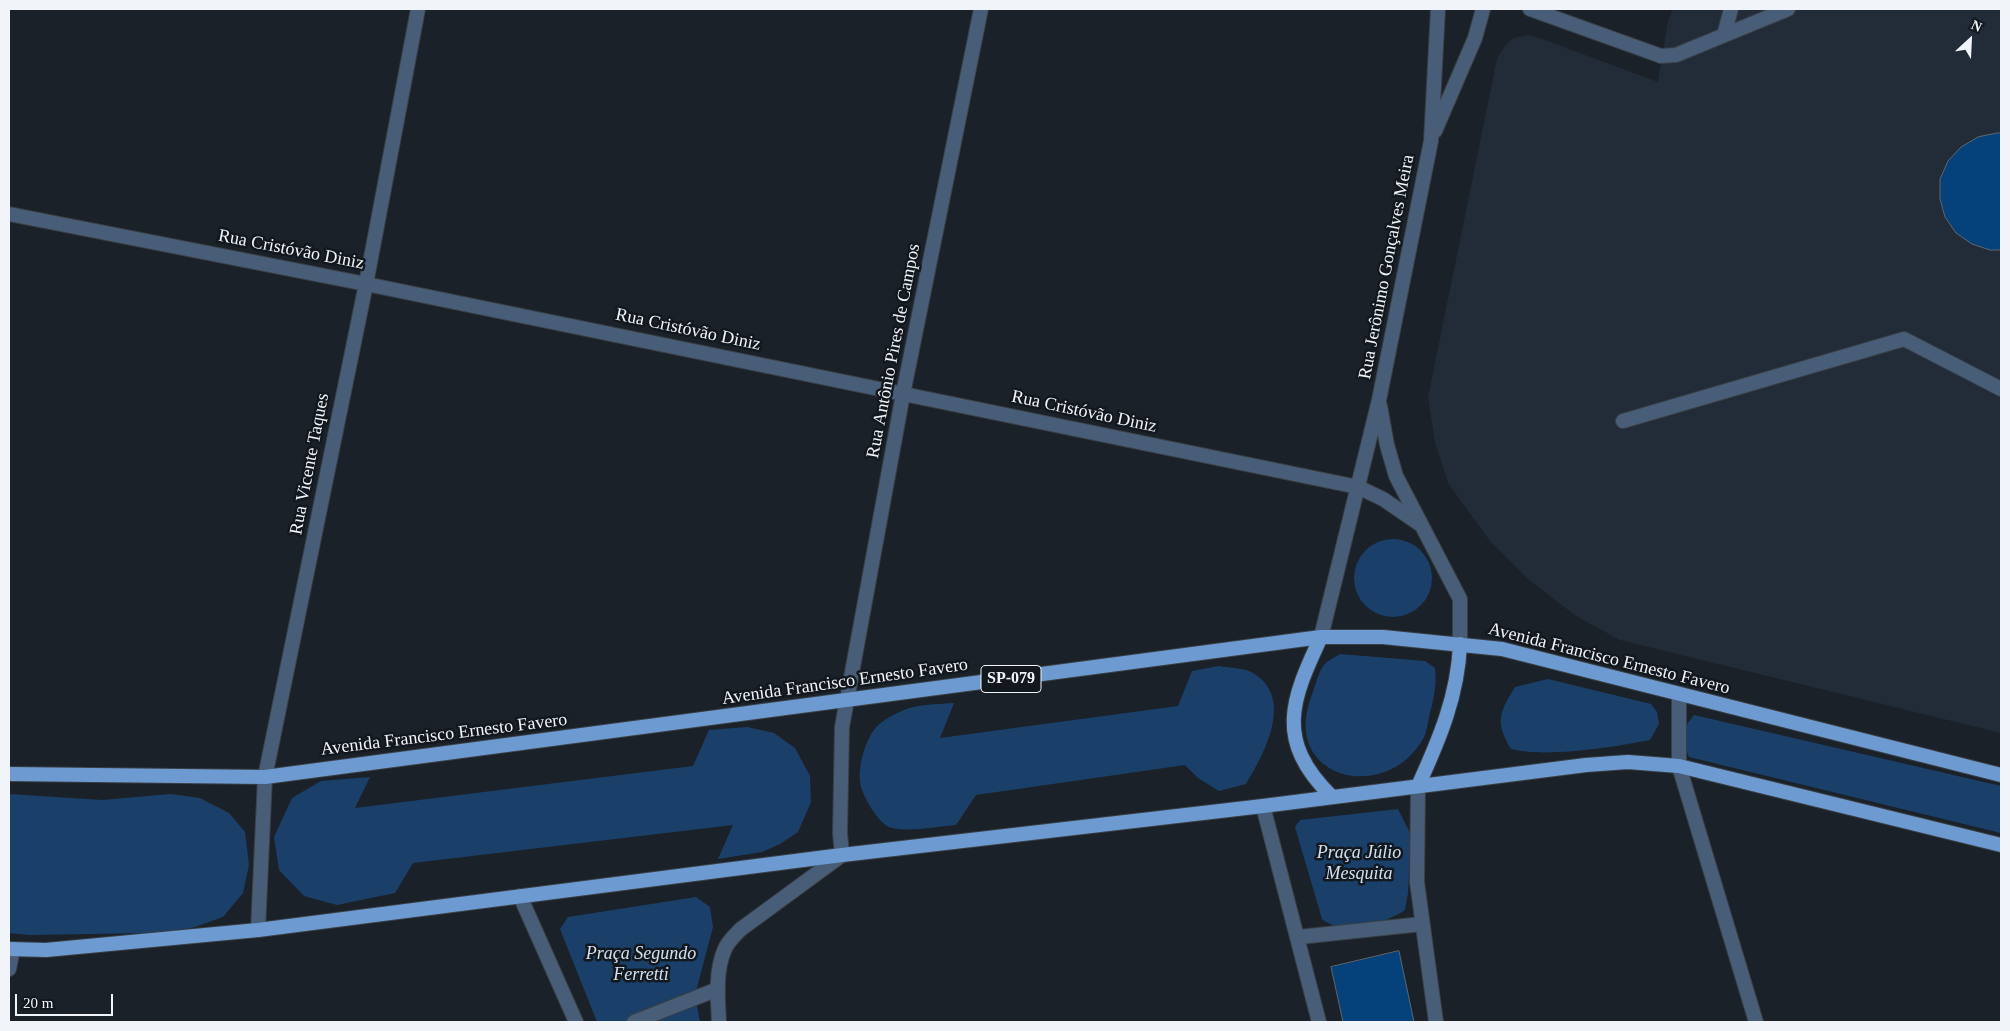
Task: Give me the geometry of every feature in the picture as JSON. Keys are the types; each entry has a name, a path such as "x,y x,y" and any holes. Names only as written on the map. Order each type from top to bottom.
{"main road":[{"name":"Avenida Francisco Ernesto Favero","path":"9,774 265,777 1321,637 1383,637 1502,649 2001,775"},
{"path":"1321,637 1305,671 1295,700 1293,728 1300,754 1312,777 1331,796"},
{"path":"1418,786 1452,706 1459,670 1460,644"},
{"path":"11,949 46,950 258,930 842,855 1263,806 1586,765 1628,762 1679,766 2001,845"}],"street":[{"name":"Rua Vicente Taques","path":"258,930 265,777 366,284 418,9"},
{"name":"Rua Antônio Pires de Campos","path":"842,855 840,833 842,727 903,394 981,9"},
{"name":"Rua Jerônimo Gonçalves Meira","path":"1321,637 1379,400 1431,141 1438,9"},
{"name":"Rua Jerônimo Gonçalves Meira","path":"1431,141 1475,38 1483,9"},
{"path":"1530,9 1662,56 1676,55 1788,9"},
{"path":"1724,35 1732,9"},
{"name":"Rua Cristóvão Diniz","path":"9,214 366,284 1358,487 1383,499 1422,526"},
{"path":"1623,421 1904,339 2001,389"},
{"name":"Rua Jerônimo Gonçalves Meira","path":"1379,400 1387,445 1396,476 1460,599 1460,644"},
{"path":"1679,695 1679,766 1756,1022"},
{"path":"1418,786 1417,882 1436,1022"},
{"path":"1263,806 1299,937 1319,1022"},
{"path":"719,1022 718,989 724,951 741,929 842,855"},
{"path":"520,896 576,1022"},
{"path":"1299,937 1422,924"},
{"path":"9,969 11,949"},
{"path":"634,1022 718,989"}],"shaded area":[{"path":"1673,9 2001,9 2001,733 1620,640 1576,616 1528,579 1490,541 1448,483 1435,442 1428,397 1497,59 1505,46 1513,38 1531,35 1658,82 1668,21"}],"green space":[{"path":"1393,539 1408,542 1420,551 1429,563 1432,578 1429,593 1420,605 1408,614 1393,617 1378,614 1366,605 1357,593 1354,578 1357,563 1366,551 1378,542"},
{"path":"1340,654 1425,661 1435,668 1435,690 1423,739 1406,759 1386,772 1363,776 1342,774 1323,764 1311,748 1306,725 1311,697 1322,668 1327,662"},
{"path":"1219,666 1250,671 1265,684 1272,697 1274,711 1272,727 1261,758 1246,784 1219,791 1198,778 1185,765 976,795 956,825 921,829 902,829 887,826 874,812 863,793 860,781 860,766 872,733 882,722 916,706 954,703 940,738 1178,706 1192,671"},
{"path":"1548,679 1651,704 1657,712 1659,724 1650,740 1635,743 1561,752 1511,749 1501,724 1502,711 1505,704 1515,687"},
{"path":"1694,715 2001,786 2001,833 1689,757 1681,738 1687,724"},
{"path":"747,727 774,733 795,748 810,776 811,802 798,832 780,844 762,852 718,859 733,825 413,863 395,893 337,905 304,896 279,870 274,837 292,798 321,781 370,777 355,808 693,766 709,730"},
{"path":"9,794 102,800 171,794 200,798 229,813 245,832 249,865 243,893 223,917 192,928 151,933 29,935 9,933"},
{"name":"Praça Júlio Mesquita","path":"1398,809 1411,835 1408,893 1405,910 1375,924 1352,928 1331,924 1322,919 1295,827 1300,820"},
{"name":"Praça Segundo Ferretti","path":"696,897 710,907 713,927 695,995 700,1022 597,1022 560,929 568,917"}],"building":[{"path":"2001,133 2001,250 1990,250 1972,244 1956,233 1945,217 1940,199 1940,179 1948,161 1961,147 1978,137"},
{"path":"1399,951 1414,1022 1343,1022 1331,967"}]}
